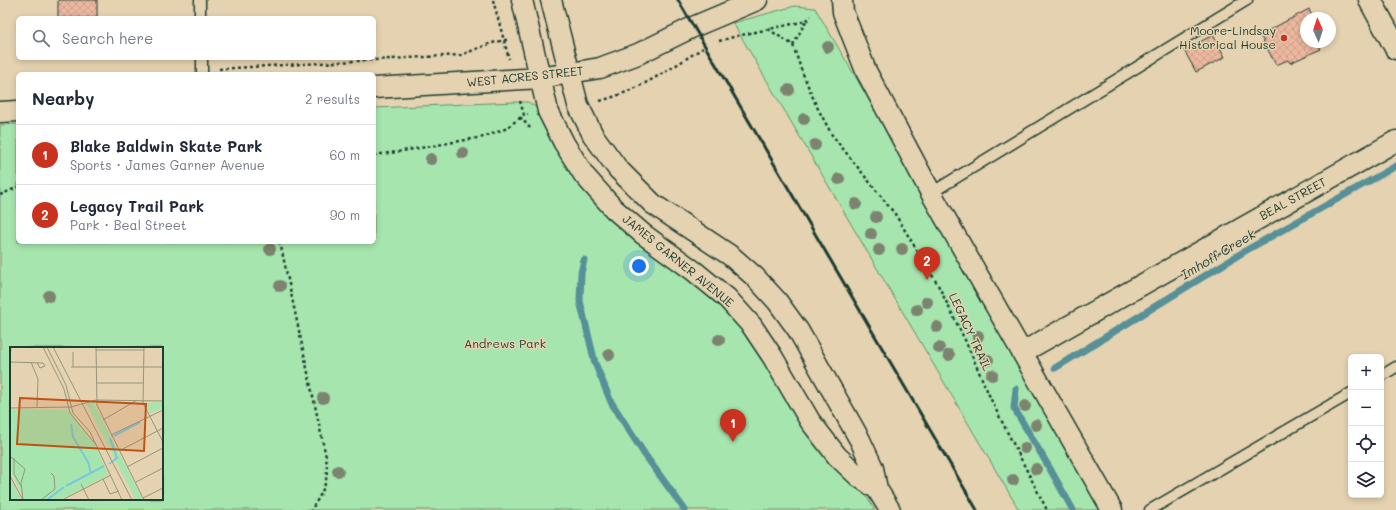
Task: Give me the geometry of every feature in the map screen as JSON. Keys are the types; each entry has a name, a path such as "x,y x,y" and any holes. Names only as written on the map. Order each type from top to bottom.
{"street":[{"name":"JAMES GARNER AVENUE","path":"522,0 548,111 564,143 584,175 614,209 643,234 694,271 727,298 752,326 772,356 810,421 837,456 859,477 877,489"},
{"name":"JAMES GARNER AVENUE","path":"551,0 578,105 593,135 618,169 653,204 731,256 755,277 777,301 798,330 860,440 873,468 877,489 890,510"},
{"name":"WEST ACRES STREET","path":"376,88 540,78 600,68 638,54 693,27 757,0"},
{"path":"842,0 843,12 866,71 931,193 1112,510"},
{"path":"1370,0 1396,48"},
{"path":"0,112 16,111"},
{"name":"BEAL STREET","path":"1023,352 1396,141"}],"lane":[{"path":"200,0 200,16"},
{"path":"931,193 1247,0"},
{"path":"202,60 202,72"},
{"path":"1384,374 1396,367"},
{"path":"1150,510 1348,395"}],"path":[{"path":"493,0 506,51"},
{"path":"768,29 793,45 806,21 811,16"},
{"path":"716,42 806,21"},
{"path":"202,72 250,66 461,56 492,43 514,38"},
{"name":"LEGACY TRAIL","path":"793,45 816,105 832,136 895,214 938,286 965,340 993,404 1047,510"},
{"path":"600,101 627,93 648,83 706,46"},
{"path":"376,155 483,137 505,129 524,115"},
{"path":"520,117 534,132"},
{"path":"0,195 16,188"},
{"path":"280,244 328,469 323,492 311,510"}],"green space":[{"path":"795,6 815,8 879,117 1100,510 1019,510 733,23"},
{"name":"Andrews Park","path":"528,102 537,108 553,139 728,310 767,363 832,459 866,496 875,510 0,510 0,125 16,124 16,244 376,244 376,108"}],"building":[{"path":"58,0 97,0 97,16 58,16"},
{"name":"Moore-Lindsay Historical House","path":"1309,9 1311,12 1303,12"},
{"name":"Moore-Lindsay Historical House","path":"1300,14 1300,48 1321,49 1290,63 1288,60 1276,65 1260,35"},
{"path":"1213,35 1225,57 1196,72 1184,50"}],"waterway":[{"name":"Imhoff Creek","path":"1055,368 1245,251 1396,166"},
{"path":"584,260 581,273 580,301 595,363 611,402 645,455 685,510"},
{"name":"Imhoff Creek","path":"1016,389 1014,408 1073,510"}],"railway":[{"path":"678,0 977,510"}],"place":[{"name":"Moore-Lindsay Historical House","path":"1284,38"},
{"name":"Legacy Trail Park","path":"927,280"},
{"name":"Blake Baldwin Skate Park","path":"733,442"}]}
